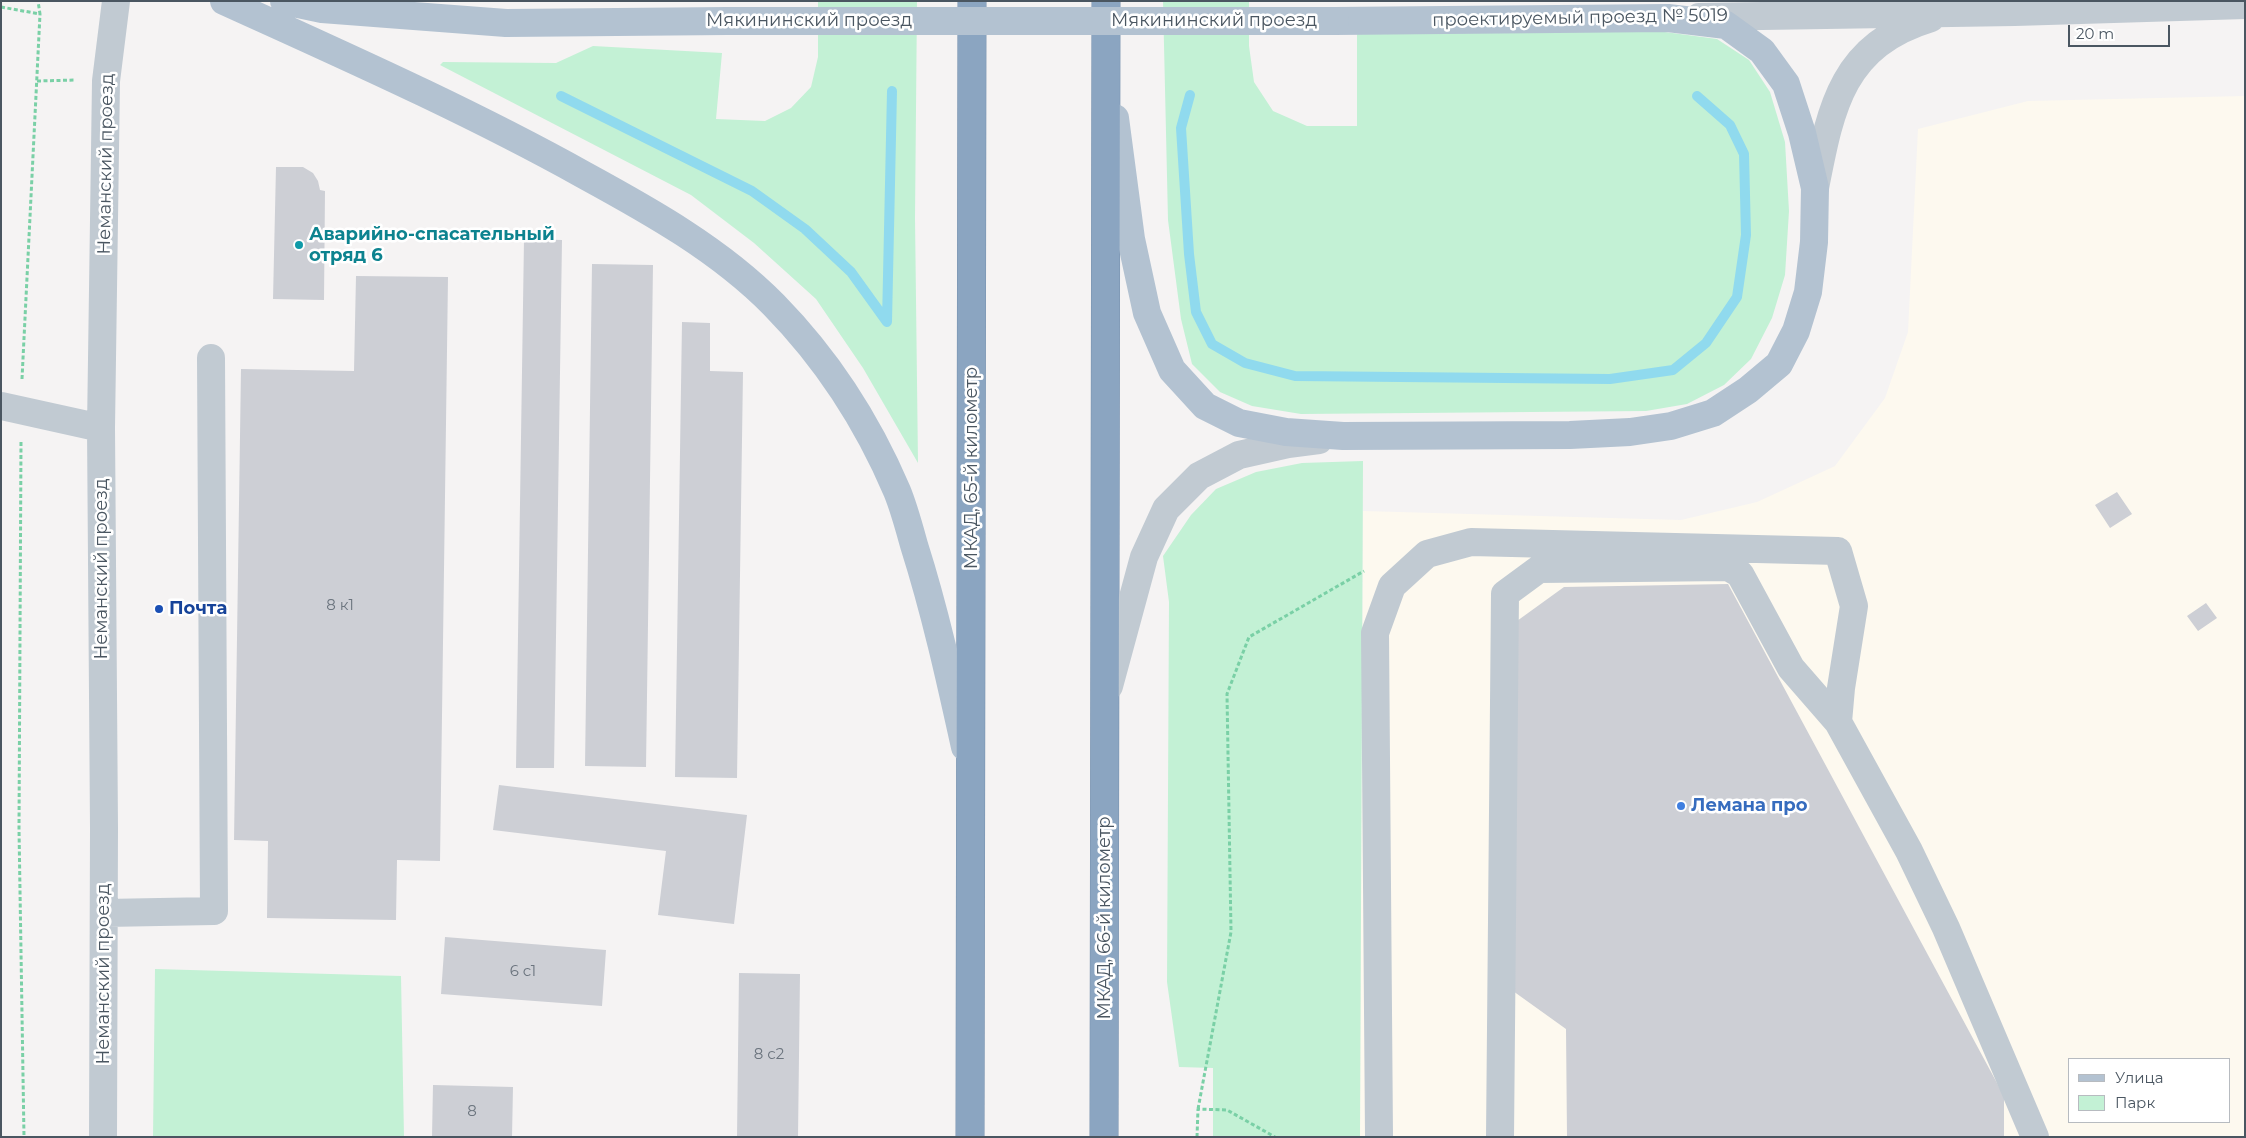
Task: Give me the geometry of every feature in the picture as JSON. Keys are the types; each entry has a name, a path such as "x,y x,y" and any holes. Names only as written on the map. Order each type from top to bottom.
{"highway":[{"name":"МКАД, 65-й километр","path":"970,1137 972,1"},
{"path":"1105,700 1106,1"},
{"name":"МКАД, 66-й километр","path":"1104,1137 1105,700"}],"main road":[{"path":"224,1 348,57 531,146 646,208 716,255 779,311 830,369 866,429 898,492 929,592 971,770"},
{"name":"Мякининский проезд","path":"284,1 506,23 1335,21"},
{"path":"323,5 326,33 348,57"},
{"path":"1105,51 1131,239 1148,313 1172,370 1205,406 1240,423 1286,432 1343,436 1570,435 1630,432 1671,426 1713,413 1748,390 1779,364 1796,331 1808,292 1814,242 1815,188 1802,134 1786,84 1762,51 1726,25 1668,18"},
{"name":"проектируемый проезд № 5019","path":"1335,21 1668,18"}],"street":[{"name":"Неманский проезд","path":"103,1137 104,913 100,428 106,80 116,1"},
{"name":"проектируемый проезд № 5019","path":"1668,18 2245,5"},
{"path":"2189,7 2245,17"},
{"path":"1815,188 1826,129 1843,87 1859,60 1882,40 1915,23 1953,12"},
{"path":"104,913 214,911 211,358"},
{"path":"11,408 100,428"},
{"path":"1105,700 1144,557 1166,509 1199,476 1239,455 1288,444 1343,436"},
{"path":"1379,1137 1375,633 1392,586 1427,554 1471,542 1838,551 1854,606 1841,688 1838,722"},
{"path":"1500,1137 1505,594 1539,569 1728,567 1740,574 1791,668 1838,722 1909,851 1946,928 2035,1137"}],"path":[{"path":"24,1137 11,408 37,80 40,14 38,1"},
{"path":"1,7 40,14"},
{"path":"37,80 81,80"},
{"path":"1197,1137 1198,1109 1231,932 1227,694 1249,637 1372,566"},
{"path":"1198,1109 1228,1110 1276,1137"}],"shaded area":[{"path":"2245,96 2245,1137 1360,1137 1363,511 1681,520 1757,502 1835,466 1885,398 1908,332 1918,129 2028,101"}],"green space":[{"path":"818,1 917,1 915,218 918,463 863,368 816,299 754,243 691,195 440,65 443,62 556,63 593,46 722,53 716,119 765,121 791,108 811,87 818,57"},
{"path":"1163,1 1249,1 1249,46 1254,82 1273,111 1307,126 1357,126 1357,32 1665,32 1717,39 1749,60 1770,92 1785,142 1789,211 1785,275 1772,318 1751,359 1724,385 1687,404 1646,411 1301,414 1252,406 1220,392 1192,364 1181,319 1168,220"},
{"path":"1363,461 1360,1137 1213,1137 1213,1068 1179,1067 1167,982 1169,602 1163,556 1191,515 1216,489 1256,472 1302,463"},
{"path":"155,969 401,976 404,1137 153,1137"}],"building":[{"name":"Аварийно-спасательный отряд 6","path":"276,167 303,167 313,173 318,181 320,190 325,191 324,300 273,299"},
{"path":"524,239 562,240 554,768 516,768"},
{"path":"592,264 653,265 646,767 585,766"},
{"path":"356,276 448,277 440,861 397,860 396,920 267,918 268,841 234,840 241,369 354,371"},
{"path":"682,322 710,323 710,371 743,372 737,778 675,777"},
{"path":"2117,492 2132,514 2110,528 2095,505"},
{"name":"Лемана про","path":"1728,584 2004,1096 2004,1137 1567,1137 1566,1029 1513,991 1517,621 1564,587"},
{"path":"2206,603 2217,618 2198,631 2187,616"},
{"path":"499,785 747,815 734,924 658,915 666,851 493,830"},
{"path":"445,937 606,950 602,1006 441,994"},
{"path":"739,973 800,974 798,1137 737,1137"},
{"path":"433,1085 513,1087 512,1137 432,1137"}],"waterway":[{"path":"561,96 752,191 805,229 851,272 887,322 892,91"},
{"path":"1190,95 1181,128 1189,254 1196,312 1212,344 1245,363 1295,376 1610,379 1673,370 1706,343 1737,297 1746,235 1744,154 1730,125 1697,96"}],"place":[{"name":"Аварийно-спасательный отряд 6","path":"299,245"},
{"name":"Почта","path":"159,609"},
{"name":"Лемана про","path":"1681,806"}]}
